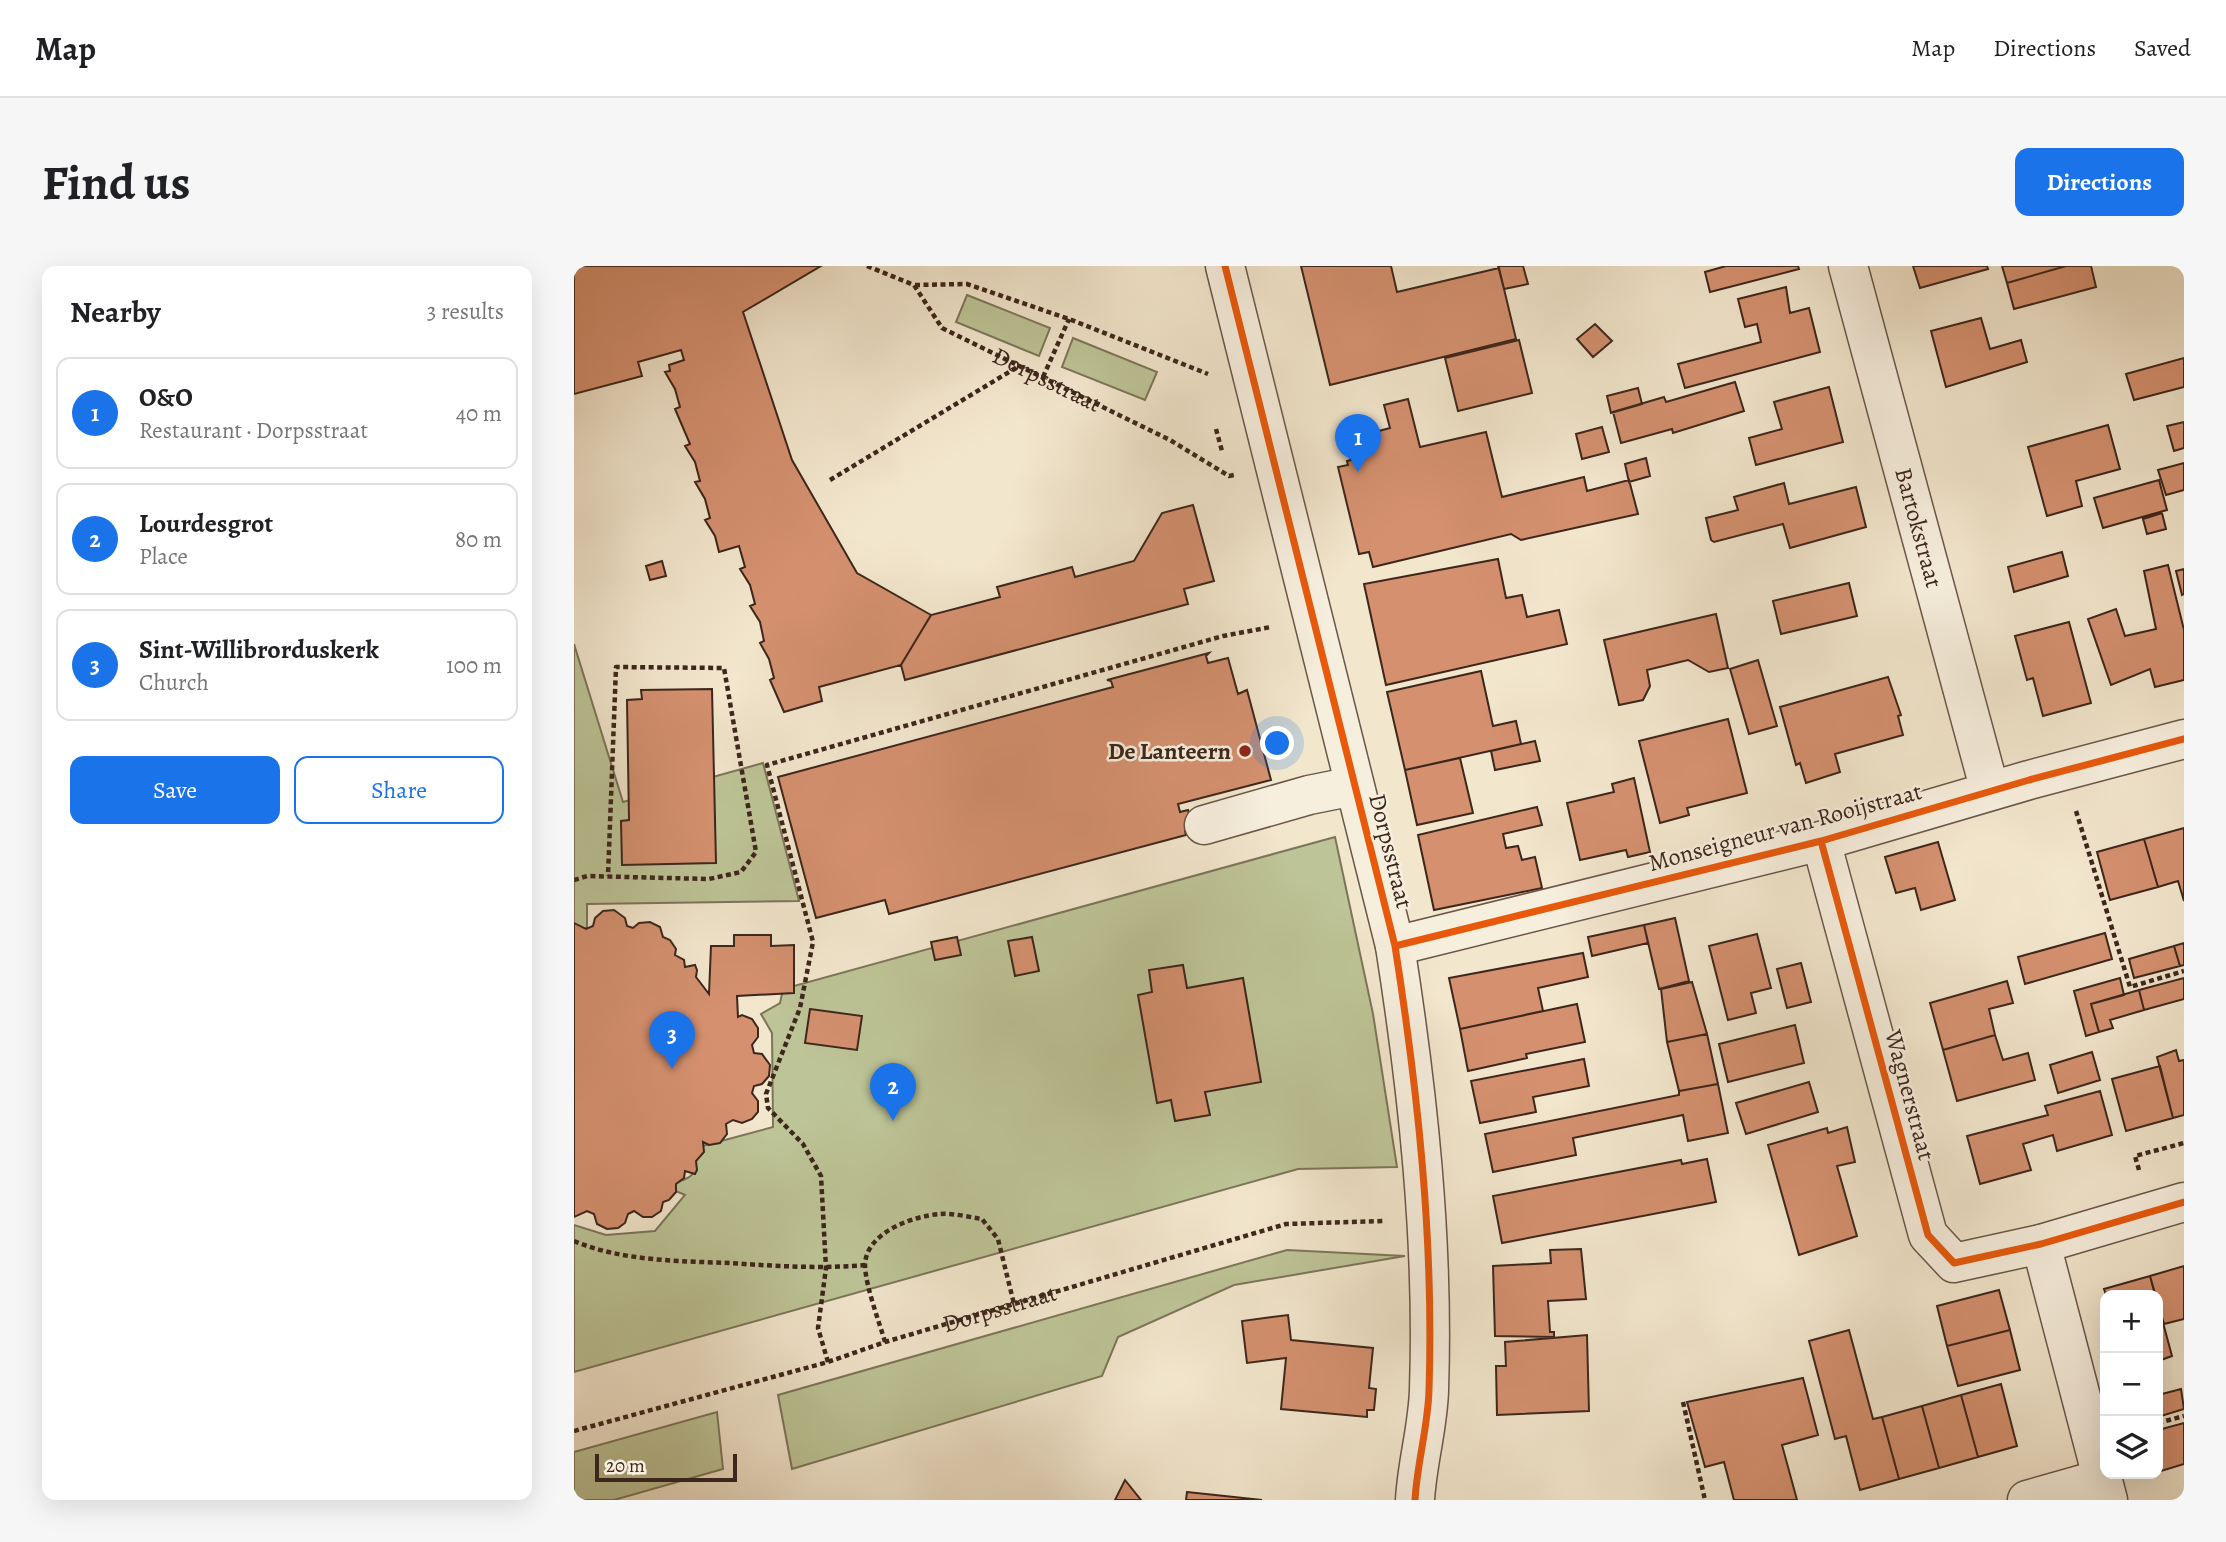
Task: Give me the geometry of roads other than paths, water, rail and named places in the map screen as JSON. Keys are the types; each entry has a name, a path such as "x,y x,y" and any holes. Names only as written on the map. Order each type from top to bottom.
{"street":[{"name":"Dorpsstraat","path":"1226,266 1395,946 1415,1080 1428,1218 1429,1392 1406,1486"},
{"name":"Bartokstraat","path":"1849,266 1990,791"},
{"name":"Monseigneur van Rooijstraat","path":"1395,946 1821,841 1990,791 2184,739"},
{"path":"1204,825 1308,795 1354,786"},
{"name":"Wagnerstraat","path":"1821,841 1928,1235 1954,1263 2041,1244"},
{"path":"2027,1500 2104,1490 2041,1244 2184,1202"}],"place":[{"name":"O&O","path":"1358,472"},
{"name":"De Lanteern","path":"1245,751"},
{"name":"Sint-Willibrorduskerk","path":"672,1069"},
{"name":"Lourdesgrot","path":"893,1121"}]}
